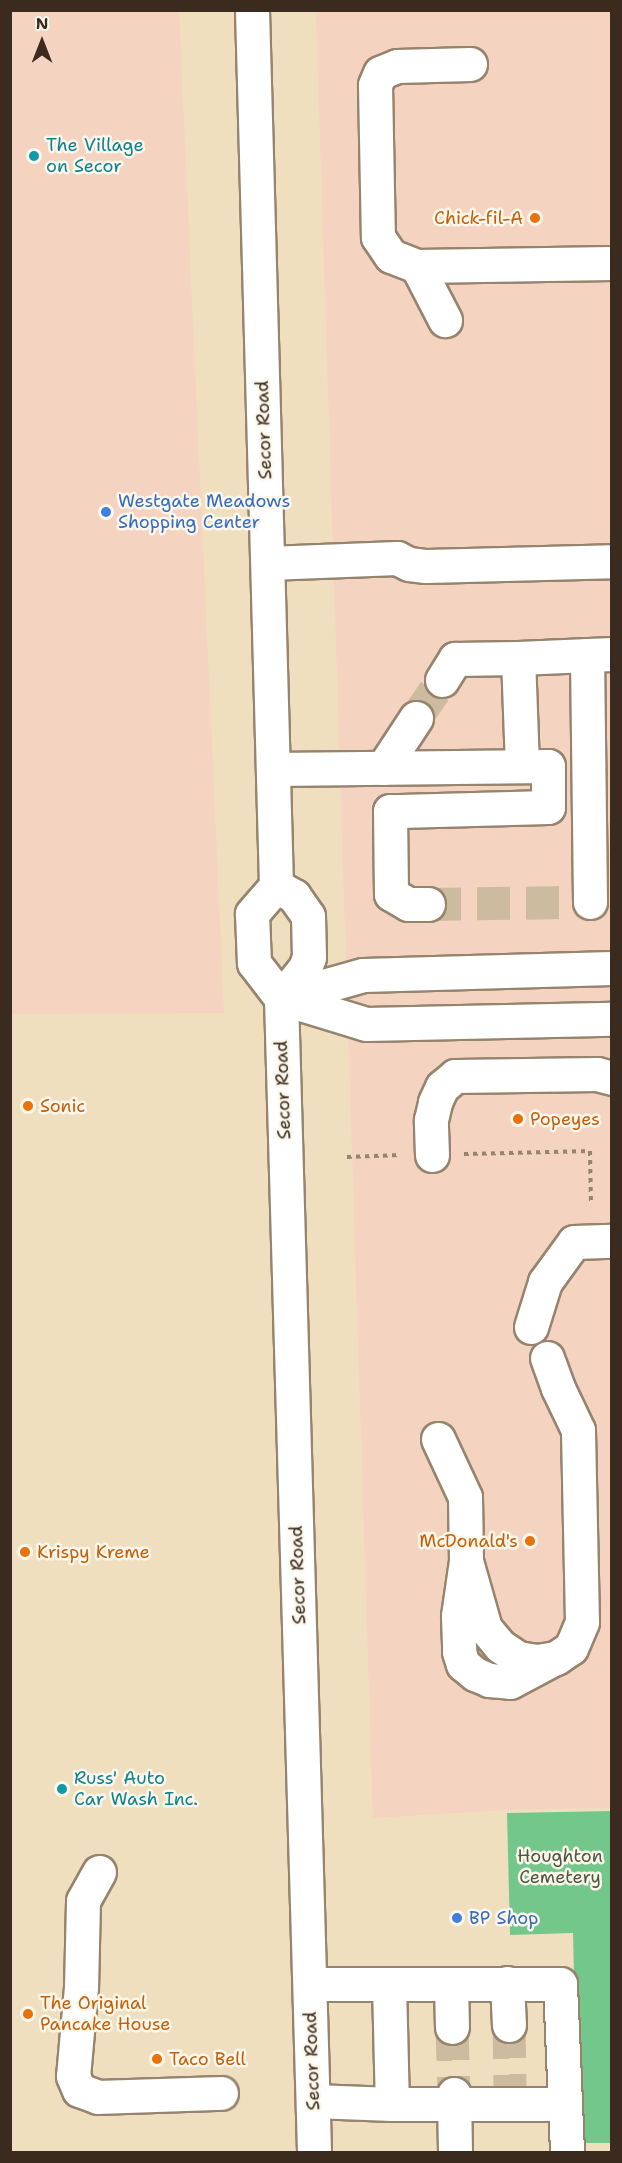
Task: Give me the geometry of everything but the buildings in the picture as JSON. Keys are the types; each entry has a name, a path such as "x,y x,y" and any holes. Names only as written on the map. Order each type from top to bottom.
{"main road":[{"name":"Secor Road","path":"252,10 276,886"},
{"path":"470,64 397,66 380,74 375,85 378,237 391,256 417,266 612,263"},
{"path":"417,266 445,320"},
{"path":"268,563 397,558 409,564 426,566 612,561"},
{"path":"442,680 455,659 599,655 589,902"},
{"path":"518,658 522,766"},
{"path":"383,768 416,718"},
{"path":"273,769 548,766 548,807 390,811 391,894 408,904 428,904"},
{"path":"281,998 305,968 309,957 308,916 294,896 276,886 252,914 254,963 281,998 366,1024 612,1019"},
{"path":"281,998 363,975 612,968"},
{"name":"Secor Road","path":"281,998 315,2152"},
{"path":"432,1155 431,1120 435,1102 442,1087 455,1076 597,1074 612,1078"},
{"path":"531,1326 545,1282 574,1242 612,1241"},
{"path":"438,1438 465,1497 466,1561 458,1616 459,1652 463,1664 475,1674 489,1680 510,1682 571,1648 582,1622 578,1430 547,1358"},
{"path":"99,1872 83,1901 81,1987 73,2076 79,2090 98,2097 221,2092"},
{"path":"507,1983 508,2025"},
{"path":"310,1984 560,1984 567,2152"},
{"path":"389,1984 392,2104"},
{"path":"451,1984 452,2027"},
{"path":"313,2101 392,2104 511,2099 565,2104"},
{"path":"454,2100 455,2152"}],"path":[{"path":"346,1157 590,1151 591,1203"}],"shaded area":[{"name":"Westgate Meadows Shopping Center","path":"10,11 179,11 224,1013 11,1014"},
{"path":"316,11 611,11 611,1808 506,1810 373,1818"}],"green space":[{"name":"Houghton Cemetery","path":"611,1811 611,2143 578,2143 573,1933 510,1935 507,1813"}],"tunnel":[{"path":"416,718 442,680"},
{"path":"428,904 567,902"},
{"path":"509,2025 510,2092"},
{"path":"452,2027 454,2094"}],"place":[{"name":"The Village on Secor","path":"34,156"},
{"name":"Chick-fil-A","path":"535,218"},
{"name":"Westgate Meadows Shopping Center","path":"106,512"},
{"name":"Sonic","path":"28,1106"},
{"name":"Popeyes","path":"518,1119"},
{"name":"McDonald's","path":"530,1541"},
{"name":"Krispy Kreme","path":"25,1552"},
{"name":"Russ' Auto Car Wash Inc.","path":"62,1789"},
{"name":"BP Shop","path":"457,1918"},
{"name":"The Original Pancake House","path":"28,2014"},
{"name":"Taco Bell","path":"157,2059"}]}
